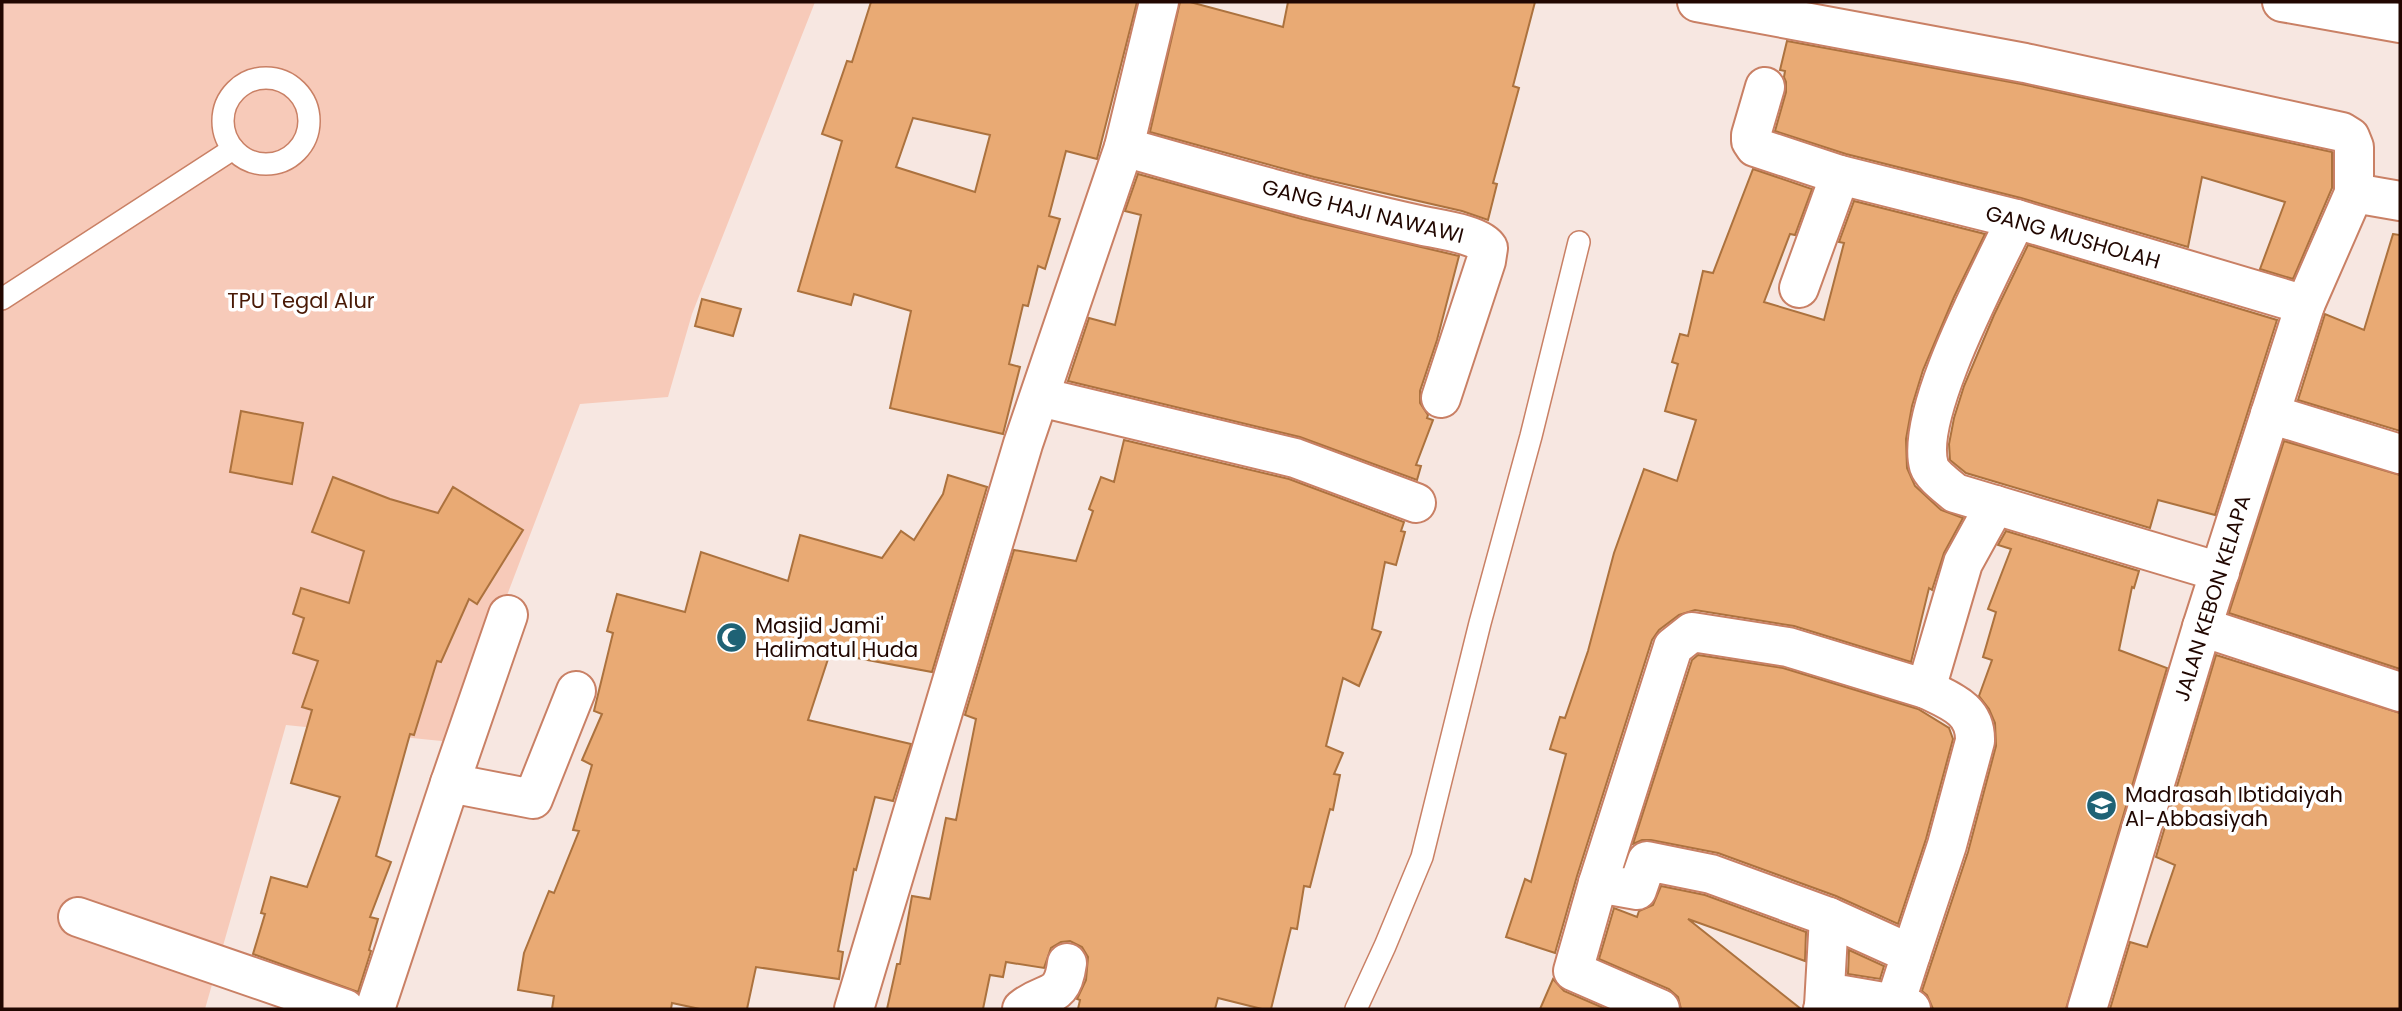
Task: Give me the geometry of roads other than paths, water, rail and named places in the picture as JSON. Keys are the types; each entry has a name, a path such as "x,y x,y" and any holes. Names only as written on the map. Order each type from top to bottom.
{"main road":[{"path":"854,1009 1023,444 1124,147 1159,2"},
{"path":"1697,2 2025,63 2342,132 2350,136 2354,147 2354,193 2400,201"},
{"path":"2282,2 2400,23"},
{"name":"GANG MUSHOLAH","path":"1765,87 1751,135 1755,147 1840,175 2016,219 2305,305"},
{"name":"GANG HAJI NAWAWI","path":"1124,147 1335,206 1462,234 1485,243 1488,248 1486,261 1441,398"},
{"path":"1799,288 1840,175"},
{"name":"JALAN KEBON KELAPA","path":"2087,1009 2202,627 2305,305 2354,193"},
{"path":"2016,219 1947,367 1926,438 1930,468 1955,493 2220,572"},
{"path":"1040,397 1295,458 1416,503"},
{"path":"2270,414 2400,454"},
{"path":"1926,689 1964,563 1995,505"},
{"path":"375,1009 508,615"},
{"path":"2202,627 2400,692"},
{"path":"1660,1009 1573,971 1673,647 1692,632 1788,647 1926,689 1947,698 1964,711 1974,724 1975,741 1947,845 1911,954 1903,1006 1843,995 1823,1008"},
{"path":"450,783 533,799 576,691"},
{"path":"1598,883 1637,890 1647,861 1711,874 1829,916 1911,954"},
{"path":"1823,1008 1829,916"},
{"path":"78,917 345,1009"},
{"path":"1022,1009 1059,988 1067,963"}],"lane":[{"path":"274,79 288,84 299,94 307,107 309,122 306,137 299,150 287,159 273,164 244,158 233,149 225,135 223,120 233,93 245,83 274,79"},
{"path":"2,299 233,149"},
{"path":"1356,1009 1422,858 1479,623 1531,436 1579,242"}],"place":[{"name":"Masjid Jami' Halimatul Huda","path":"732,637"},
{"name":"Madrasah Ibtidaiyah Al-Abbasiyah","path":"2102,806"}],"park label":[{"name":"TPU Tegal Alur","path":"301,300"}]}
